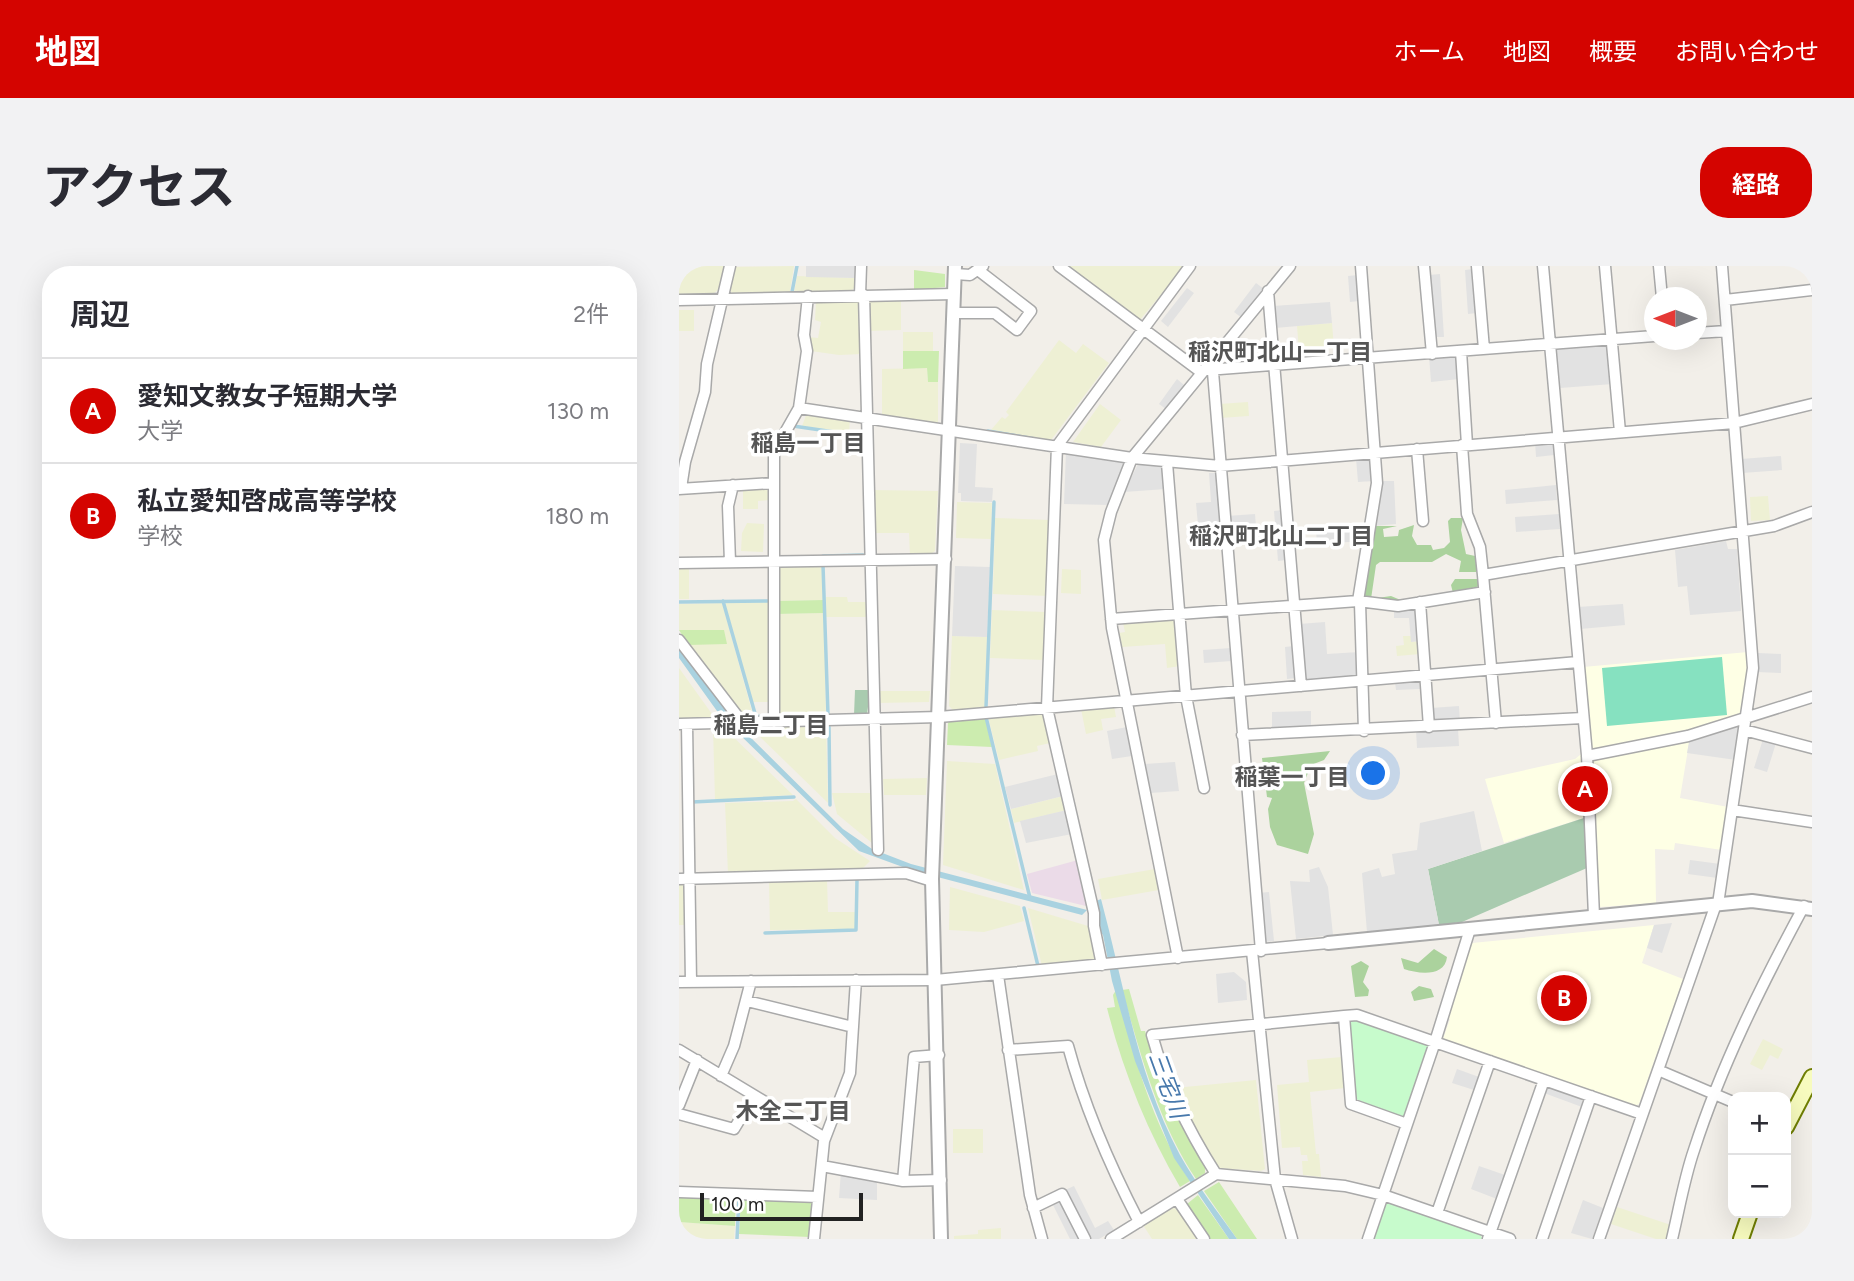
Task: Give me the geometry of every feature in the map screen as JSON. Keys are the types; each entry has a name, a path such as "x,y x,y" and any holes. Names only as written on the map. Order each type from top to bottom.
{"main road":[{"path":"1791,1119 1808,1093 1812,1077"},
{"path":"1741,1239 1748,1218"}],"street":[{"path":"730,266 721,299 705,392 680,489 773,483"},
{"path":"861,266 878,850"},
{"path":"1059,266 1143,330 1206,371 1644,337"},
{"path":"1102,965 1094,913 1047,708 1057,446 1190,266"},
{"path":"1178,958 1111,619 1104,540 1111,512 1132,458 1290,266"},
{"path":"1361,266 1377,483 1359,602 1364,731"},
{"path":"1425,266 1432,354"},
{"path":"1476,266 1484,349"},
{"path":"1543,266 1587,756 1594,916"},
{"path":"1605,266 1620,432"},
{"path":"1659,266 1661,287"},
{"path":"1599,1239 1717,904 1753,668 1722,266"},
{"path":"941,1239 939,1055 932,876 955,270 970,275 981,268 1031,311 1017,330 995,313 954,313"},
{"path":"1725,300 1812,290"},
{"path":"1268,291 1301,686"},
{"path":"679,300 954,294"},
{"path":"774,722 774,452 799,408 807,351 804,335 808,296"},
{"path":"1707,332 1727,331"},
{"path":"1461,351 1468,514 1480,547 1496,723"},
{"path":"1206,371 1220,466 1242,735 1257,951 1259,1024 1275,1179 1292,1239"},
{"path":"799,408 1167,463 1220,466 1734,423 1812,404"},
{"path":"1417,449 1423,521"},
{"path":"1167,463 1186,696 1204,788"},
{"path":"730,562 728,506 733,485"},
{"path":"1483,575 1774,526 1812,512"},
{"path":"679,563 946,559"},
{"path":"1111,619 1359,602 1398,606 1485,592"},
{"path":"1420,602 1429,727"},
{"path":"679,640 742,722"},
{"path":"691,982 684,879 683,724 939,716 1578,662"},
{"path":"1587,756 1744,725 1812,697"},
{"path":"1242,735 1583,718"},
{"path":"1744,725 1812,748"},
{"path":"1732,810 1812,822"},
{"path":"684,879 906,873 932,876"},
{"path":"679,982 935,980 1257,951 1752,901 1808,907 1776,959 1714,1094 1693,1152 1672,1239"},
{"path":"1368,1239 1470,929"},
{"path":"998,975 1033,1208 1042,1239"},
{"path":"814,1239 825,1138 850,1073 856,980"},
{"path":"721,1076 734,1046 751,981"},
{"path":"747,1001 853,1027"},
{"path":"1214,1175 1173,1096 1152,1035 1357,1014 1642,1114"},
{"path":"1344,1016 1351,1104 1407,1124"},
{"path":"1008,1050 1068,1046 1083,1100 1107,1162 1139,1222"},
{"path":"679,1050 825,1138"},
{"path":"903,1181 914,1057 939,1055"},
{"path":"679,1105 697,1060"},
{"path":"1437,1213 1490,1061"},
{"path":"1658,1070 1728,1100"},
{"path":"1489,1236 1544,1080"},
{"path":"679,1114 734,1129 754,1096"},
{"path":"1542,1239 1591,1096"},
{"path":"822,1166 903,1181 941,1180"},
{"path":"1111,1239 1214,1175 1345,1186 1437,1213 1489,1236 1510,1239"},
{"path":"679,1192 818,1197"},
{"path":"1033,1208 1062,1194 1085,1239"},
{"path":"1181,1196 1204,1239"}],"shaded area":[{"path":"679,266 726,266 720,288 712,295 679,295"},
{"path":"794,266 790,292 732,293 728,288 734,267"},
{"path":"806,266 857,266 856,278 806,277"},
{"path":"1063,266 1185,266 1139,321"},
{"path":"1473,269 1477,313 1468,314 1465,270"},
{"path":"1440,274 1444,337 1434,337 1429,275"},
{"path":"1358,275 1359,301 1350,302 1348,276"},
{"path":"797,276 856,278 856,286 851,291 794,292"},
{"path":"1256,283 1264,289 1242,318 1234,312"},
{"path":"1187,288 1194,293 1168,327 1161,321"},
{"path":"901,300 901,330 868,331 867,301"},
{"path":"859,301 862,354 839,355 811,351 808,337 818,338 821,322 815,320 816,302"},
{"path":"1330,302 1332,323 1275,328 1273,306"},
{"path":"679,310 694,310 694,331 679,331"},
{"path":"1332,323 1334,348 1299,351 1297,326"},
{"path":"903,332 933,332 933,351 903,351"},
{"path":"1059,340 1076,353 1083,344 1109,363 1051,440 991,430 1002,417 1005,419 1009,415 1006,412"},
{"path":"1609,341 1613,384 1560,388 1556,346"},
{"path":"1251,346 1252,365 1237,366 1236,347"},
{"path":"1457,354 1459,379 1431,382 1429,356"},
{"path":"927,368 928,382 938,382 938,424 882,416 882,369"},
{"path":"1177,379 1184,385 1166,409 1159,404"},
{"path":"1248,402 1249,416 1220,418 1219,404"},
{"path":"1100,404 1121,420 1101,447 1073,442"},
{"path":"807,413 850,419 849,433 802,426"},
{"path":"1549,441 1553,444 1554,455 1536,457 1535,442"},
{"path":"960,443 977,444 975,487 993,488 992,502 961,501 961,493 958,493"},
{"path":"1066,451 1125,461 1109,505 1064,504"},
{"path":"1781,456 1782,470 1742,473 1741,459"},
{"path":"1356,458 1373,459 1374,481 1358,482"},
{"path":"1138,464 1160,466 1164,469 1166,489 1124,492"},
{"path":"1209,473 1216,473 1220,523 1198,525 1196,503 1211,502"},
{"path":"1380,481 1394,481 1396,524 1373,526"},
{"path":"1556,485 1557,500 1506,504 1505,490"},
{"path":"767,486 769,500 758,501 758,509 743,509 743,487"},
{"path":"871,490 938,491 935,551 931,554 910,555 909,533 872,533"},
{"path":"1768,496 1770,520 1751,521 1750,497"},
{"path":"957,502 992,503 991,539 956,538"},
{"path":"1283,510 1287,560 1278,561 1274,511"},
{"path":"1255,514 1257,539 1229,541 1227,516"},
{"path":"1559,514 1560,529 1516,532 1515,517"},
{"path":"995,518 1050,520 1048,596 993,594"},
{"path":"747,523 764,524 763,552 741,551 742,533"},
{"path":"1367,526 1365,541 1317,544 1316,529"},
{"path":"1726,541 1728,549 1737,549 1741,611 1690,615 1687,586 1678,587 1675,550"},
{"path":"822,564 823,600 776,601 778,565"},
{"path":"955,566 990,567 987,637 952,636"},
{"path":"679,567 689,567 689,599 679,599"},
{"path":"1062,569 1081,570 1081,594 1061,593"},
{"path":"826,597 847,597 848,602 868,602 868,617 826,617"},
{"path":"769,602 769,702 753,702 725,603"},
{"path":"722,603 753,715 742,715 688,645 724,630 679,630 679,604"},
{"path":"1623,604 1625,625 1580,629 1578,607"},
{"path":"1414,606 1417,609 1419,641 1411,642 1409,618 1394,618 1394,608"},
{"path":"992,610 1046,612 1045,660 990,658"},
{"path":"824,613 826,716 779,716 776,614"},
{"path":"1173,619 1176,622 1180,666 1167,668 1165,644 1122,647 1119,633 1125,632 1123,623"},
{"path":"1325,622 1327,654 1359,652 1360,673 1356,677 1306,681 1303,678 1299,624"},
{"path":"952,636 987,637 985,707 953,710 949,706"},
{"path":"1403,636 1411,636 1411,642 1419,641 1420,654 1397,656 1396,646 1404,645"},
{"path":"1294,646 1297,678 1287,679 1285,647"},
{"path":"1231,648 1232,661 1204,663 1203,650"},
{"path":"1748,652 1750,665 1742,717 1691,731 1680,798 1728,807 1722,850 1675,843 1674,850 1655,849 1656,903 1600,907 1593,815 1504,843 1485,779 1575,759 1590,747 1583,667"},
{"path":"1758,653 1781,654 1781,673 1757,672"},
{"path":"679,668 712,714 710,719 679,719"},
{"path":"1419,681 1420,689 1396,690 1395,682"},
{"path":"855,690 870,690 867,715 854,715"},
{"path":"876,691 930,691 929,702 876,703"},
{"path":"1114,706 1116,717 1101,719 1103,730 1086,734 1081,709"},
{"path":"1459,706 1460,723 1432,721 1431,708"},
{"path":"1311,711 1311,730 1272,731 1272,712"},
{"path":"1038,713 1043,715 1050,743 1037,746 1038,751 999,760 988,717"},
{"path":"826,725 828,803 752,729"},
{"path":"1740,726 1736,760 1687,753 1689,742"},
{"path":"713,727 723,727 793,795 715,800"},
{"path":"1127,727 1132,756 1112,759 1107,731"},
{"path":"1458,728 1459,746 1417,748 1416,730"},
{"path":"1763,739 1776,743 1767,772 1754,768"},
{"path":"947,761 995,764 1024,890 943,865"},
{"path":"1175,762 1179,791 1150,793 1145,764"},
{"path":"1058,774 1063,796 1011,809 1005,787"},
{"path":"927,778 926,795 884,795 883,779"},
{"path":"832,793 873,793 872,843 837,814"},
{"path":"1063,796 1067,810 1014,823 1011,809"},
{"path":"796,799 835,838 870,861 861,870 728,874 725,803"},
{"path":"1067,810 1072,834 1026,843 1020,821"},
{"path":"1474,811 1482,851 1428,869 1439,925 1367,932 1362,873 1379,868 1382,877 1395,874 1392,854 1417,850 1420,823"},
{"path":"1584,818 1587,868 1462,922 1439,925 1428,869"},
{"path":"1078,860 1090,907 1032,893 1027,874"},
{"path":"1690,860 1720,864 1718,878 1688,874"},
{"path":"1319,867 1328,887 1333,935 1296,939 1290,881 1310,882 1309,870"},
{"path":"1155,869 1159,890 1102,900 1098,879"},
{"path":"827,880 828,912 855,912 855,929 770,930 769,881"},
{"path":"679,884 687,885 687,925 679,925"},
{"path":"950,887 1020,906 1024,921 984,932 949,930"},
{"path":"1269,892 1274,941 1263,942 1258,893"},
{"path":"1028,908 1088,926 1096,960 1042,966"},
{"path":"1672,923 1662,953 1647,948 1654,925"},
{"path":"1654,925 1642,963 1683,979 1639,1104 1634,1106 1443,1039 1450,1019 1447,1017 1472,943"},
{"path":"1234,972 1246,982 1247,1000 1218,1003 1216,974"},
{"path":"1763,1039 1783,1049 1778,1059 1770,1055 1762,1070 1750,1064"},
{"path":"1342,1057 1345,1088 1310,1092 1321,1177 1303,1175 1302,1161 1308,1161 1307,1155 1301,1155 1300,1147 1282,1148 1277,1085 1309,1082 1307,1060"},
{"path":"1457,1069 1479,1077 1474,1090 1452,1083"},
{"path":"1256,1080 1265,1169 1219,1168 1195,1133 1175,1088"},
{"path":"1552,1087 1582,1098 1582,1107 1544,1093 1546,1088"},
{"path":"953,1129 983,1129 983,1153 953,1153"},
{"path":"1479,1166 1505,1175 1497,1199 1471,1189"},
{"path":"841,1171 877,1179 877,1200 839,1198"},
{"path":"1074,1186 1095,1228 1108,1221 1114,1230 1099,1239 1089,1239 1065,1190"},
{"path":"1583,1200 1603,1208 1592,1239 1571,1233"},
{"path":"1062,1201 1081,1239 1070,1239 1052,1203"},
{"path":"1617,1207 1671,1225 1668,1239 1656,1239 1611,1224"},
{"path":"1173,1208 1178,1209 1197,1239 1152,1239 1143,1225"},
{"path":"679,1222 735,1226 734,1239 679,1239"},
{"path":"1001,1228 1001,1239 954,1239 954,1236 978,1234 978,1230"}],"green space":[{"path":"914,270 945,274 945,287 914,290"},
{"path":"903,351 939,351 938,382 928,382 927,368 903,369"},
{"path":"1451,518 1463,518 1461,530 1466,554 1475,556 1478,567 1476,572 1459,572 1461,561 1446,554 1432,562 1380,562 1376,565 1371,599 1391,596 1403,601 1366,600 1361,596 1374,526 1397,526 1383,529 1384,537 1398,536 1399,530 1414,525 1412,536 1417,545 1431,545 1433,550 1444,548 1450,542 1448,521"},
{"path":"1455,579 1477,579 1480,586 1453,593 1451,585"},
{"path":"823,600 824,613 776,614 776,601"},
{"path":"679,630 724,630 727,644 688,645"},
{"path":"1722,657 1727,715 1607,726 1602,668"},
{"path":"985,717 992,747 947,745 948,723 952,719"},
{"path":"1330,751 1324,760 1311,765 1304,783 1314,834 1308,854 1277,845 1270,827 1268,809 1272,798 1267,797 1262,758"},
{"path":"1434,949 1447,957 1442,968 1424,973 1404,969 1401,958 1418,963"},
{"path":"1361,961 1369,966 1363,982 1369,990 1368,996 1355,997 1351,966"},
{"path":"1419,986 1431,989 1434,997 1414,1001 1411,992"},
{"path":"1129,989 1141,1031 1145,1031 1165,1094 1205,1167 1205,1173 1196,1179 1171,1135 1152,1088 1122,990"},
{"path":"1116,990 1137,1064 1155,1113 1190,1181 1180,1187 1137,1100 1121,1055 1107,1008 1115,1007 1113,995"},
{"path":"1352,1019 1426,1043 1429,1049 1405,1115 1401,1117 1356,1099 1349,1022"},
{"path":"1219,1182 1257,1239 1237,1239 1204,1191"},
{"path":"679,1194 736,1197 735,1226 679,1222"},
{"path":"1198,1195 1229,1239 1208,1239 1187,1204"},
{"path":"741,1197 810,1199 813,1202 810,1237 739,1234"},
{"path":"1388,1203 1481,1235 1482,1239 1372,1239 1384,1205"}],"water":[{"path":"679,648 728,712 722,718 679,658"},
{"path":"741,728 843,829 872,849 911,864 1087,910 1082,915 911,870 859,851 737,732"},
{"path":"1101,899 1142,1061 1165,1125 1193,1177 1237,1239 1229,1239 1174,1158 1135,1061 1112,981 1103,935 1098,929 1100,920 1096,901"}],"waterway":[{"path":"792,292 797,266"},
{"path":"793,426 862,436"},
{"path":"988,431 1035,439"},
{"path":"986,707 994,502"},
{"path":"823,556 863,555"},
{"path":"823,565 828,715"},
{"path":"723,601 756,717"},
{"path":"679,602 770,601"},
{"path":"742,717 769,716"},
{"path":"986,717 1030,898"},
{"path":"829,727 830,805"},
{"path":"692,802 794,797"},
{"path":"765,933 856,930 857,880"},
{"path":"1024,908 1038,966"},
{"path":"737,1239 739,1198"}],"place":[{"name":"愛知文教女子短期大学","path":"1585,789"},
{"name":"私立愛知啓成高等学校","path":"1564,998"}],"district":[{"name":"稲沢町北山一丁目","path":"1280,352"},
{"name":"稲島一丁目","path":"808,443"},
{"name":"稲沢町北山二丁目","path":"1281,536"},
{"name":"稲島二丁目","path":"771,725"},
{"name":"稲葉一丁目","path":"1292,777"},
{"name":"木全二丁目","path":"793,1111"}],"water label":[{"name":"三宅川","path":"1168,1085"}]}
